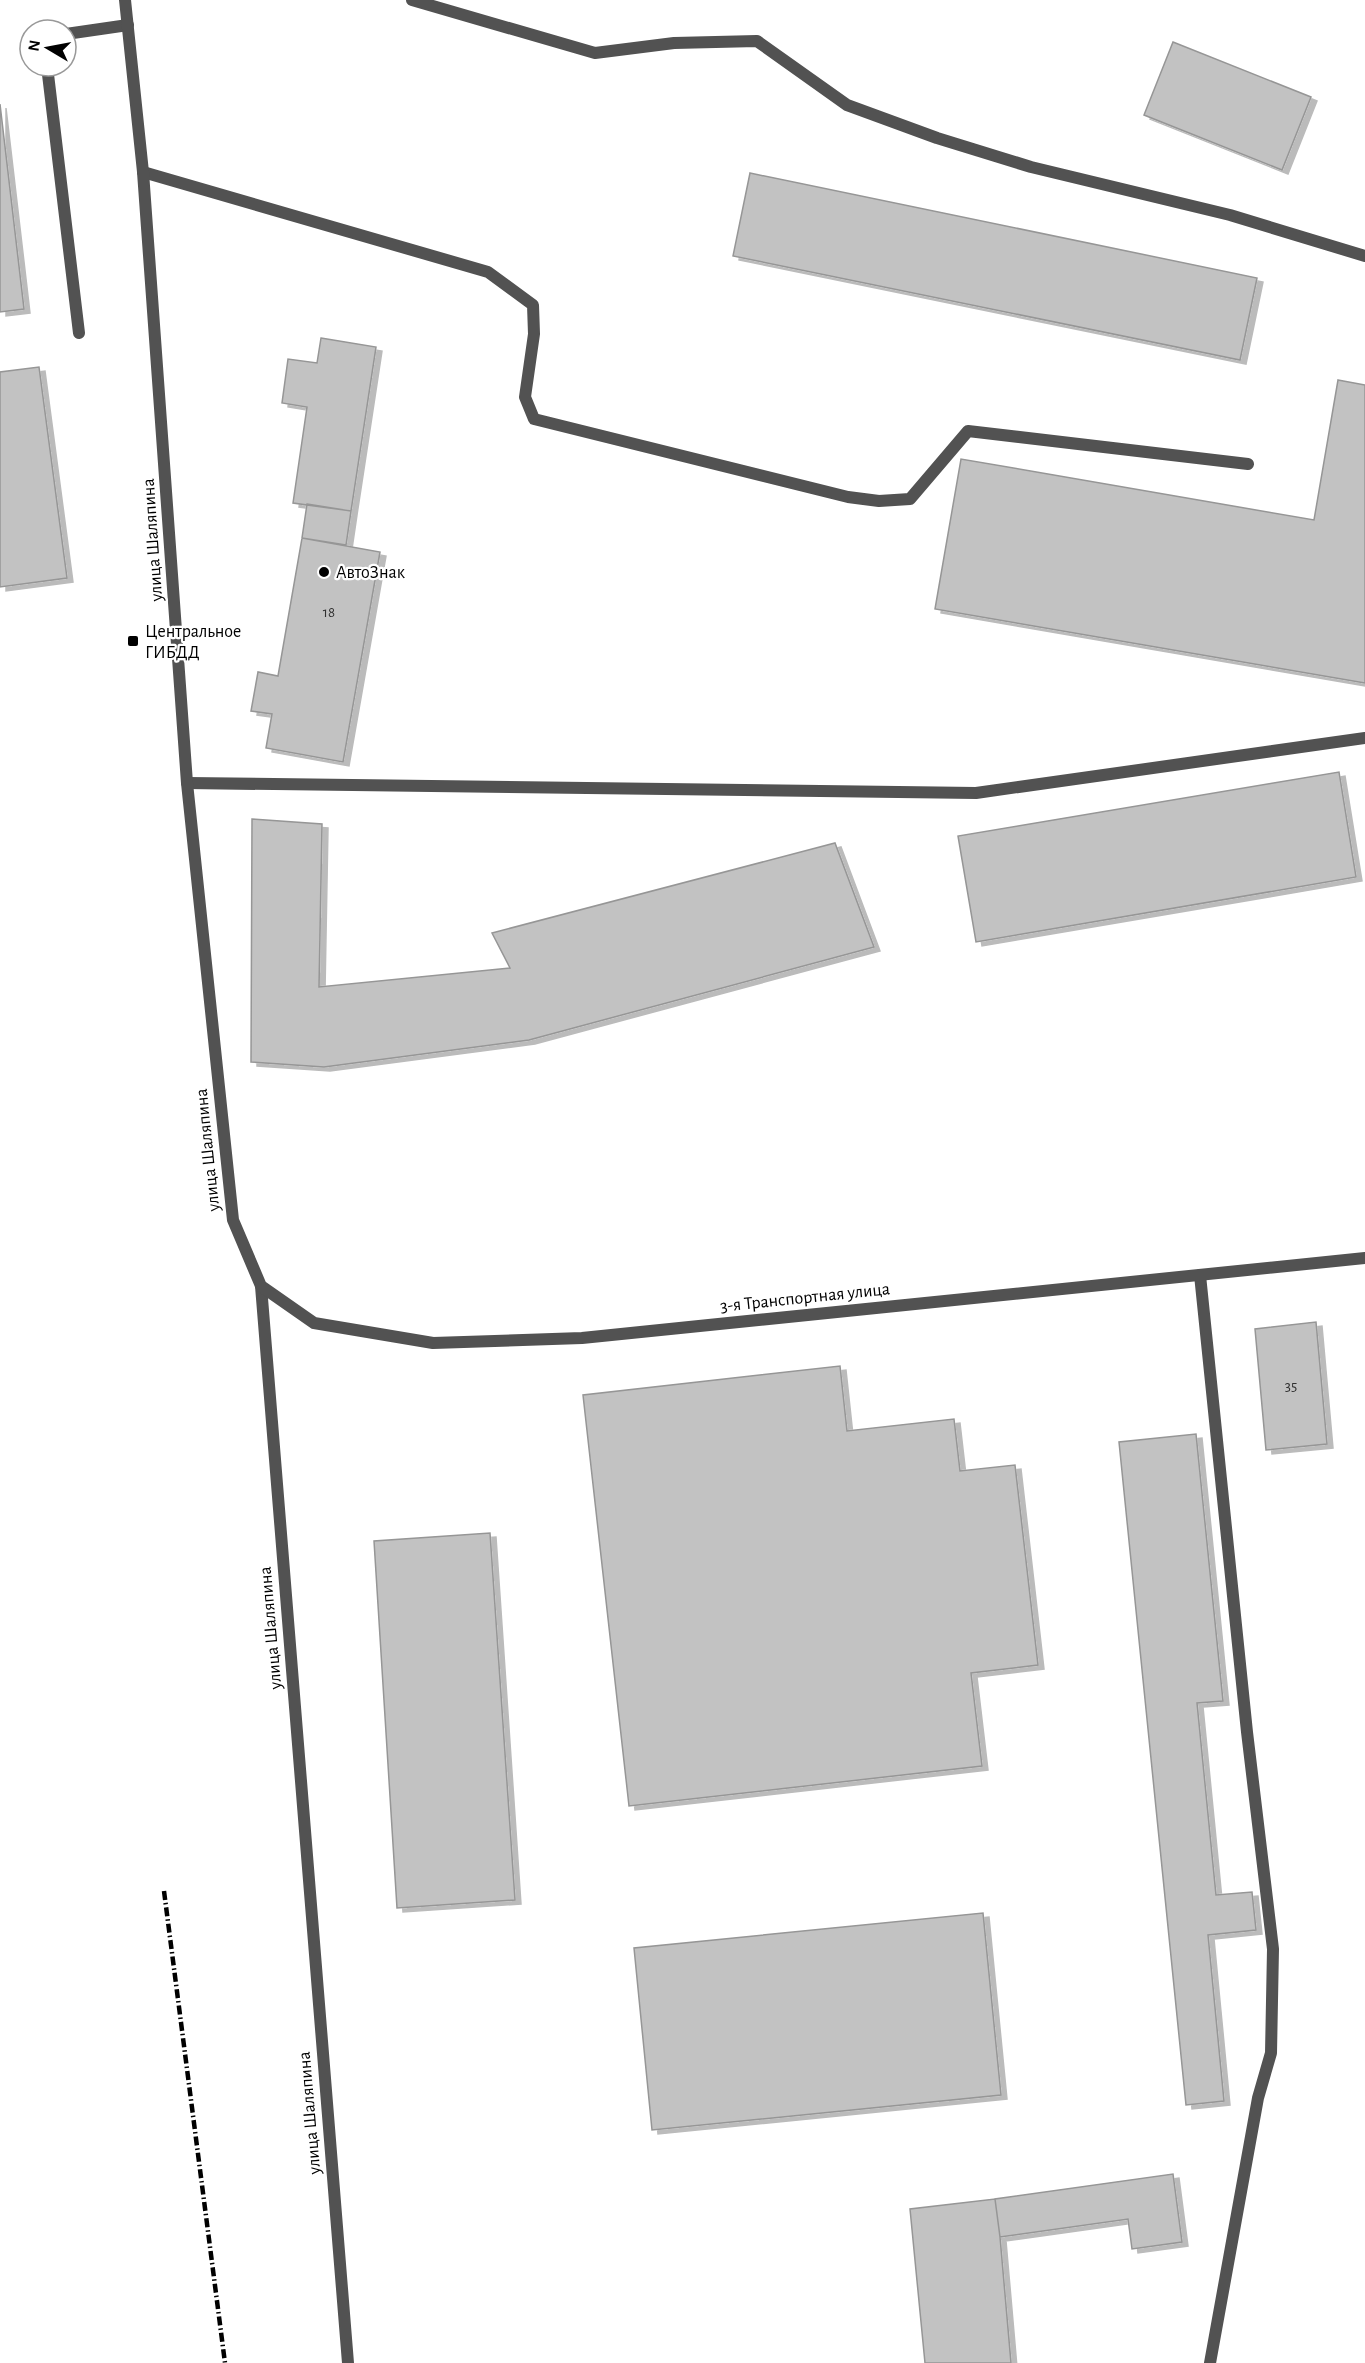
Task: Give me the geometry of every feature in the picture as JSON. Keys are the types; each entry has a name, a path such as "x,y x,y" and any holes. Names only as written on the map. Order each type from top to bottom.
{"street":[{"name":"улица Шаляпина","path":"125,0 143,172 187,783 233,1220 261,1286 348,2363"},
{"path":"412,0 595,53 674,43 756,41 847,105 937,138 1031,167 1230,215 1365,256"},
{"path":"78,32 128,25"},
{"path":"48,78 79,333"},
{"path":"143,172 488,273 532,305 534,334 525,397 534,419 848,497 879,501 910,499 968,431 1248,464"},
{"path":"187,783 976,793 1365,738"},
{"name":"3-я Транспортная улица","path":"261,1286 314,1323 433,1343 582,1338 1365,1258"},
{"path":"1200,1275 1247,1732 1273,1948 1271,2053 1258,2098 1210,2363"}],"building":[{"path":"1173,42 1311,97 1282,170 1144,115"},
{"path":"0,104 24,309 0,312"},
{"path":"750,173 1257,278 1240,360 733,256"},
{"path":"321,338 376,347 351,511 293,503 307,407 282,403 288,359 317,363"},
{"path":"39,367 67,578 0,587 0,372"},
{"path":"1338,380 1365,385 1365,683 935,609 961,459 1314,520"},
{"path":"307,504 351,511 346,545 302,538"},
{"path":"302,538 380,552 343,762 266,748 272,714 251,711 258,672 278,676"},
{"path":"1339,772 1356,877 976,942 958,836"},
{"path":"252,819 322,824 319,987 510,968 492,933 835,843 874,947 529,1040 324,1067 251,1062"},
{"path":"1316,1322 1327,1444 1266,1450 1255,1329"},
{"path":"840,1366 847,1431 954,1419 960,1471 1015,1465 1038,1665 971,1673 982,1766 629,1806 583,1395"},
{"path":"1196,1434 1223,1701 1197,1703 1216,1895 1252,1892 1256,1930 1208,1935 1224,2101 1186,2105 1119,1442"},
{"path":"490,1533 515,1900 397,1908 374,1541"},
{"path":"983,1913 1001,2095 652,2130 634,1948"},
{"path":"1173,2174 1182,2242 1132,2249 1128,2219 1000,2237 995,2199"},
{"path":"995,2199 1011,2363 925,2363 910,2209"}],"railway":[{"path":"164,1891 225,2363"}],"place":[{"name":"АвтоЗнак","path":"324,572"},
{"name":"Центральное ГИБДД","path":"133,641"}]}
